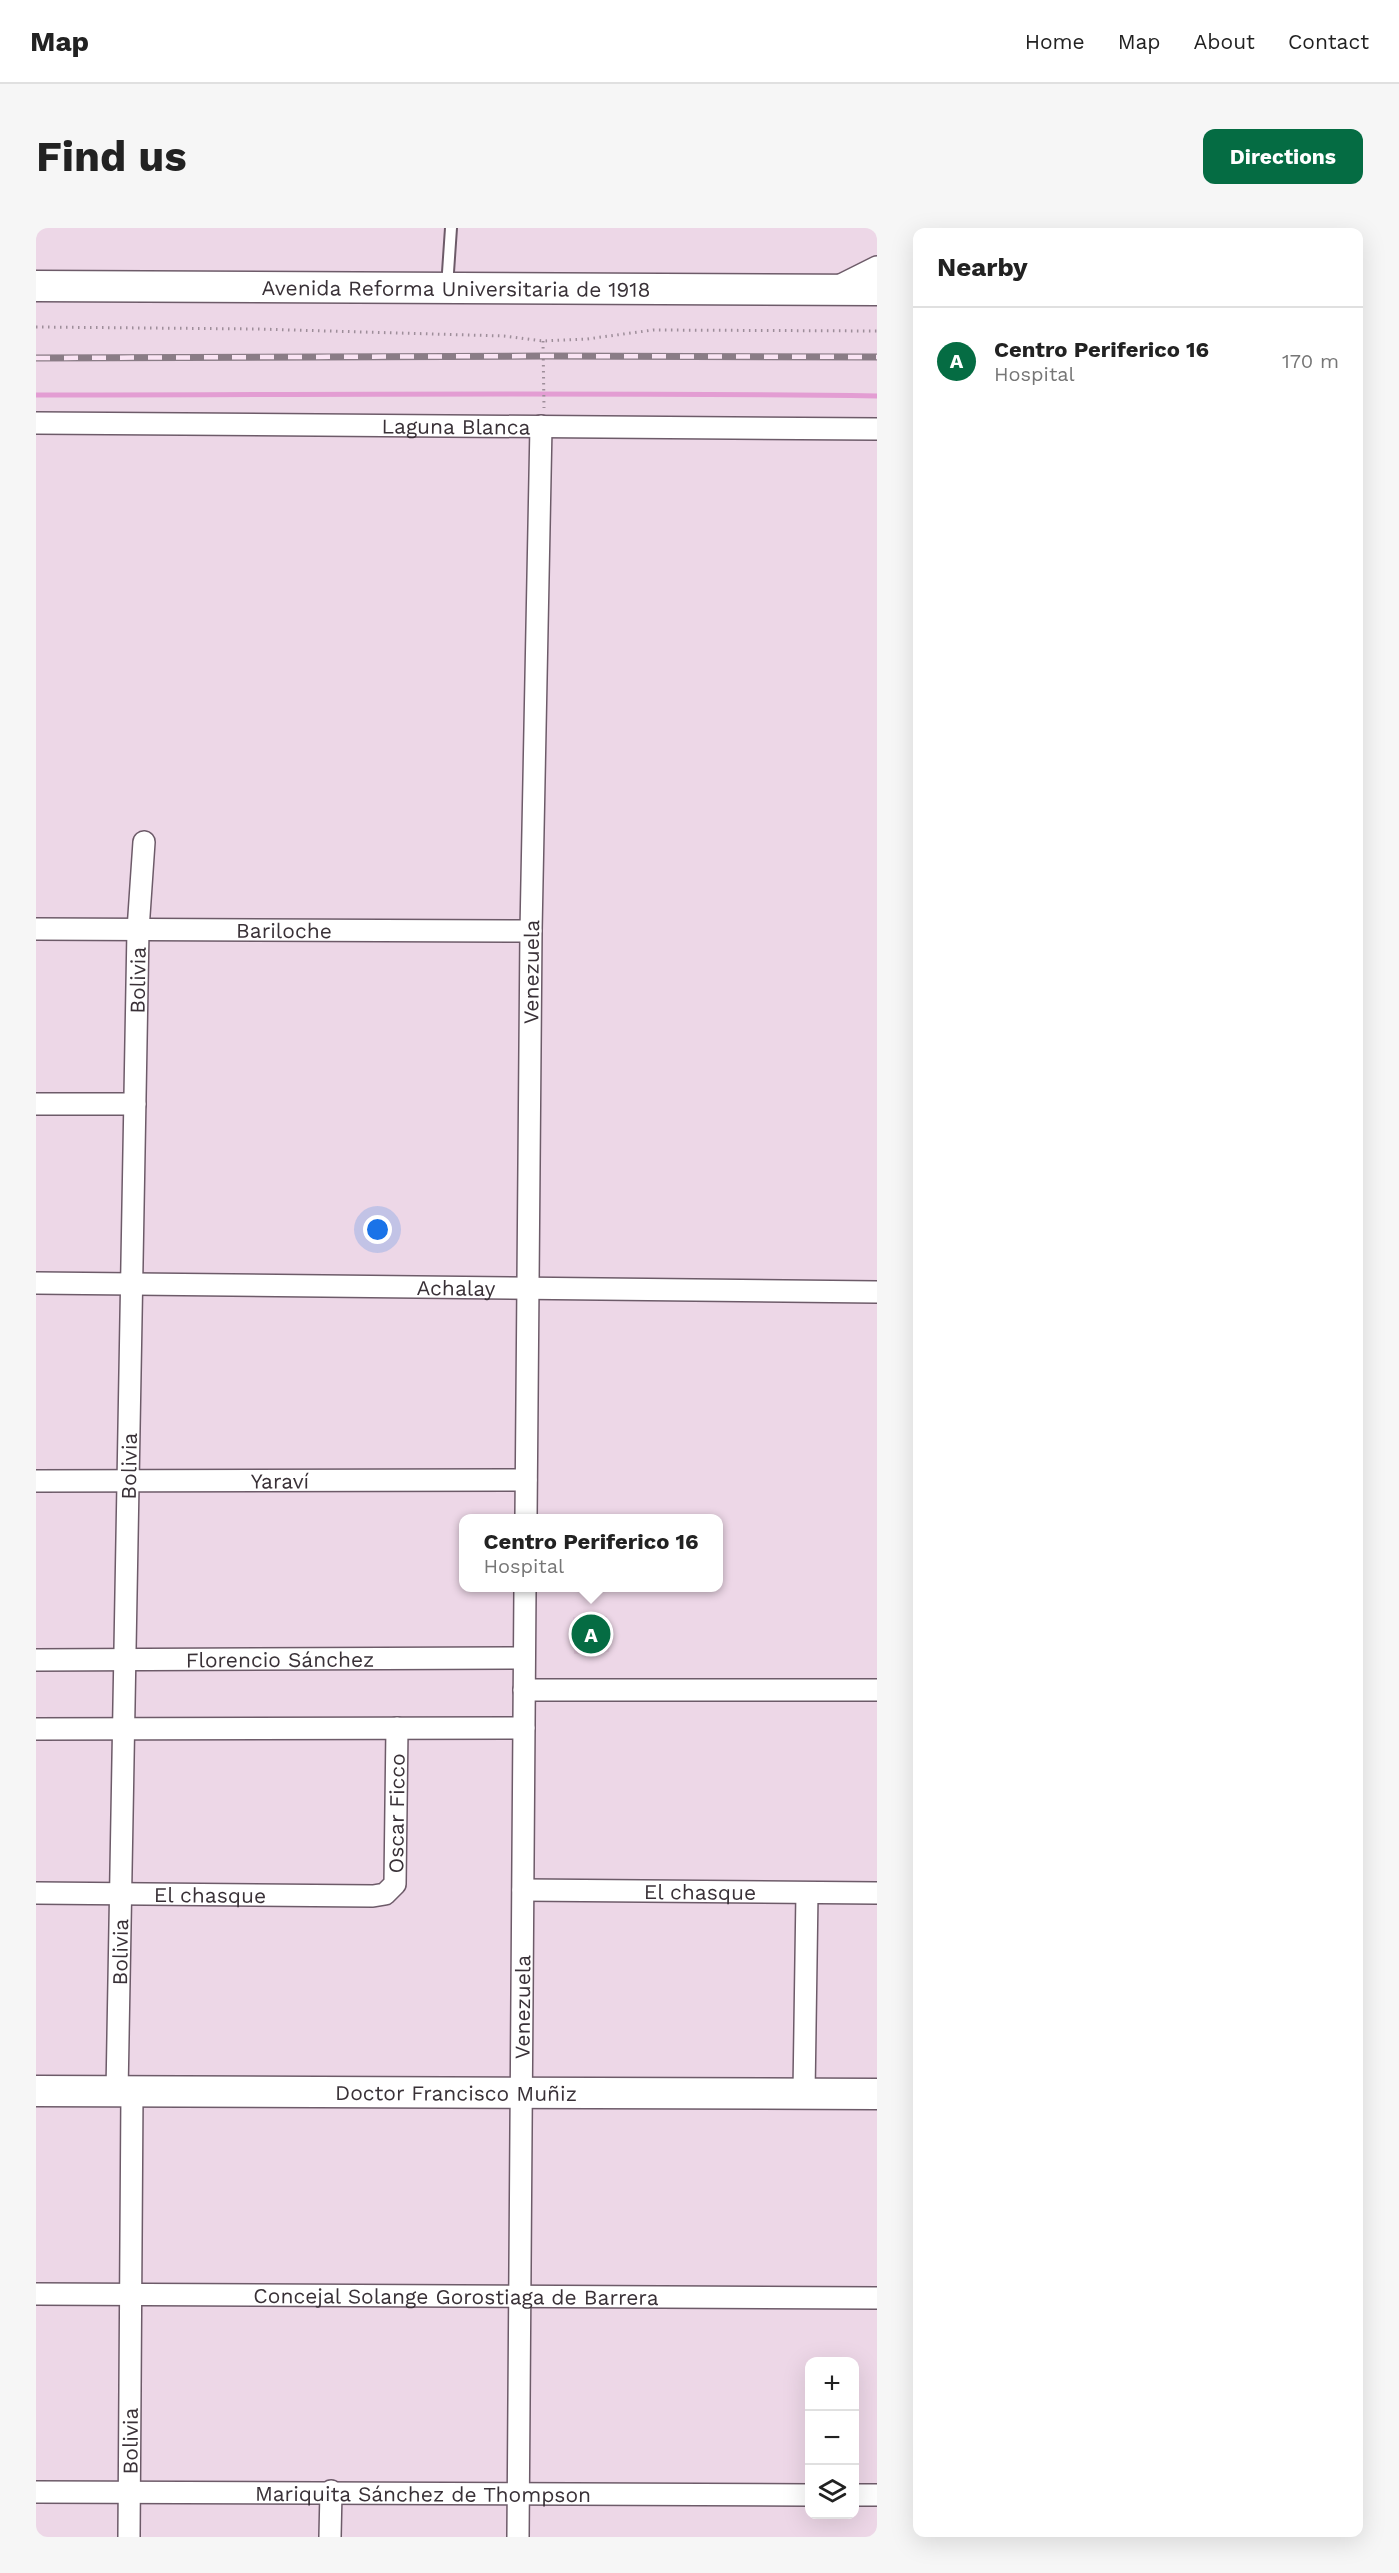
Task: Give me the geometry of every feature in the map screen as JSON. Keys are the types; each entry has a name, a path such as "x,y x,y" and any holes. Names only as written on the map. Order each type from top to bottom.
{"main road":[{"name":"Avenida Reforma Universitaria de 1918","path":"36,286 877,290"},
{"name":"Doctor Francisco Muñiz","path":"36,2091 877,2094"}],"street":[{"path":"833,290 877,267"},
{"name":"Laguna Blanca","path":"36,423 877,429"},
{"name":"Venezuela","path":"526,1514 531,931 541,426"},
{"name":"Bolivia","path":"129,2537 130,2294 121,1894 138,930 144,842"},
{"name":"Bariloche","path":"36,929 531,931"},
{"path":"36,1104 135,1104"},
{"name":"Achalay","path":"36,1284 877,1292"},
{"name":"Yaraví","path":"36,1481 526,1480"},
{"name":"Venezuela","path":"518,2537 525,1592"},
{"name":"Florencio Sánchez","path":"36,1660 524,1658"},
{"path":"524,1690 877,1690"},
{"name":"Oscar Ficco","path":"385,1894 395,1884 397,1728"},
{"path":"36,1729 524,1728"},
{"name":"El chasque","path":"523,1890 877,1893"},
{"name":"El chasque","path":"36,1893 373,1896 385,1894"},
{"path":"804,2093 807,1893"},
{"name":"Concejal Solange Gorostiaga de Barrera","path":"36,2294 877,2298"},
{"path":"330,2537 331,2491"},
{"name":"Mariquita Sánchez de Thompson","path":"36,2492 331,2491 805,2495"},
{"path":"859,2495 877,2495"}],"lane":[{"path":"447,288 451,228"}],"path":[{"path":"36,327 257,328 504,336 543,341 587,339 653,330 877,331"},
{"path":"543,341 544,403"}],"shaded area":[{"path":"607,1616 609,1652 574,1654 573,1617"}],"waterway":[{"path":"36,395 877,396"}],"railway":[{"path":"36,358 877,357"}],"place":[{"name":"Centro Periferico 16","path":"591,1634"}]}
